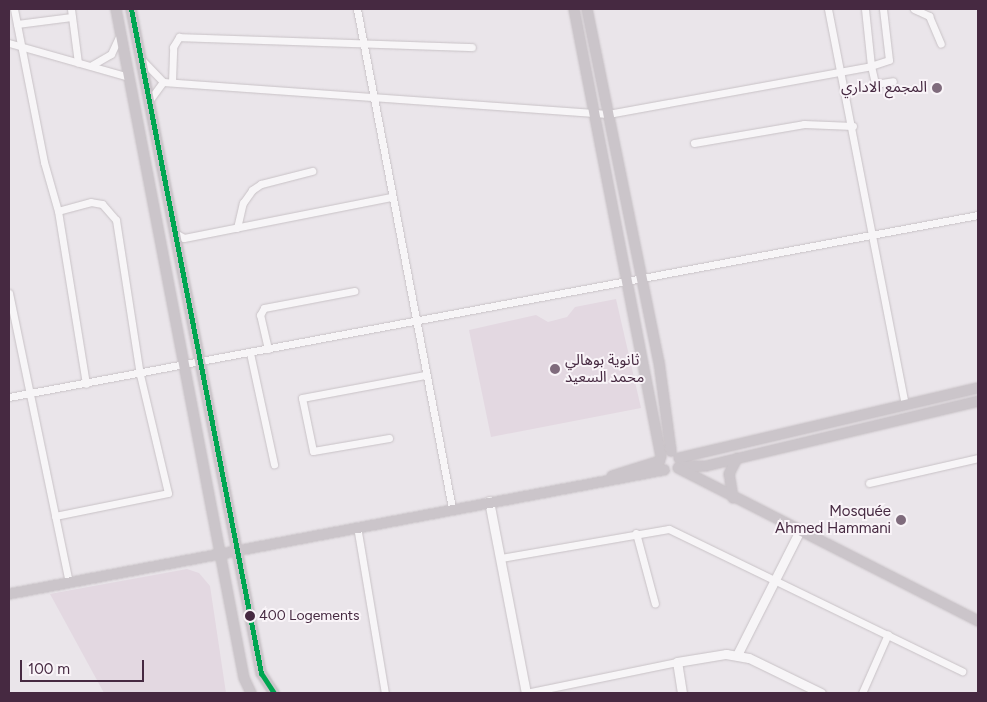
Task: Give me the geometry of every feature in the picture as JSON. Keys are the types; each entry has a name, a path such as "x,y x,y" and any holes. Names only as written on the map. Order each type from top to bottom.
{"main road":[{"path":"116,9 220,553 250,693"},
{"path":"131,9 143,62 174,232 261,673 274,693"},
{"path":"574,9 592,114 662,462"},
{"path":"587,9 643,280 677,461 734,498 978,621"},
{"path":"662,462 677,461 905,404 978,388"},
{"path":"9,594 611,477 662,462 737,458 978,401"},
{"path":"734,498 729,474 737,458"}],"street":[{"path":"14,9 58,211 86,384"},
{"path":"357,9 391,197 452,508"},
{"path":"828,9 853,126 872,236 905,404"},
{"path":"865,9 874,84 893,81"},
{"path":"143,62 163,82 374,100 608,114 871,66 889,60 883,9"},
{"path":"914,9 929,16 942,44"},
{"path":"17,24 72,13 78,63"},
{"path":"92,65 110,54 120,34"},
{"path":"172,82 172,47 179,37 472,47"},
{"path":"9,44 92,65 129,77"},
{"path":"149,101 163,82"},
{"path":"694,143 804,124 853,126"},
{"path":"237,228 240,210 252,190 261,184 312,172"},
{"path":"174,232 184,238 391,197"},
{"path":"55,516 168,493 140,375 116,220 102,204 91,202 58,211"},
{"path":"9,397 140,375 268,349 626,284 978,215"},
{"path":"178,249 184,238"},
{"path":"268,349 260,315 264,308 354,291"},
{"path":"9,293 28,394 69,582"},
{"path":"250,353 274,464"},
{"path":"389,438 313,451 302,398 425,375"},
{"path":"869,482 978,458"},
{"path":"489,501 526,693 677,662 737,655 820,693"},
{"path":"357,526 384,693"},
{"path":"501,558 636,533 669,529 776,578 962,671"},
{"path":"737,655 799,532"},
{"path":"636,533 656,604"},
{"path":"862,693 888,634"},
{"path":"677,662 682,693"}],"shaded area":[{"name":"ثانوية بوهالي محمد السعيد","path":"616,299 641,408 491,437 469,330 536,315 548,322 567,317 575,307"},
{"path":"187,569 199,573 210,586 226,693 104,693 50,594"}],"transit line":[{"path":"131,9 261,673 274,693"}],"place":[{"name":"المجمع الاداري","path":"937,88"},
{"name":"ثانوية بوهالي محمد السعيد","path":"555,369"},
{"name":"Mosquée Ahmed Hammani","path":"901,520"},
{"name":"400 Logements","path":"250,616"}]}
